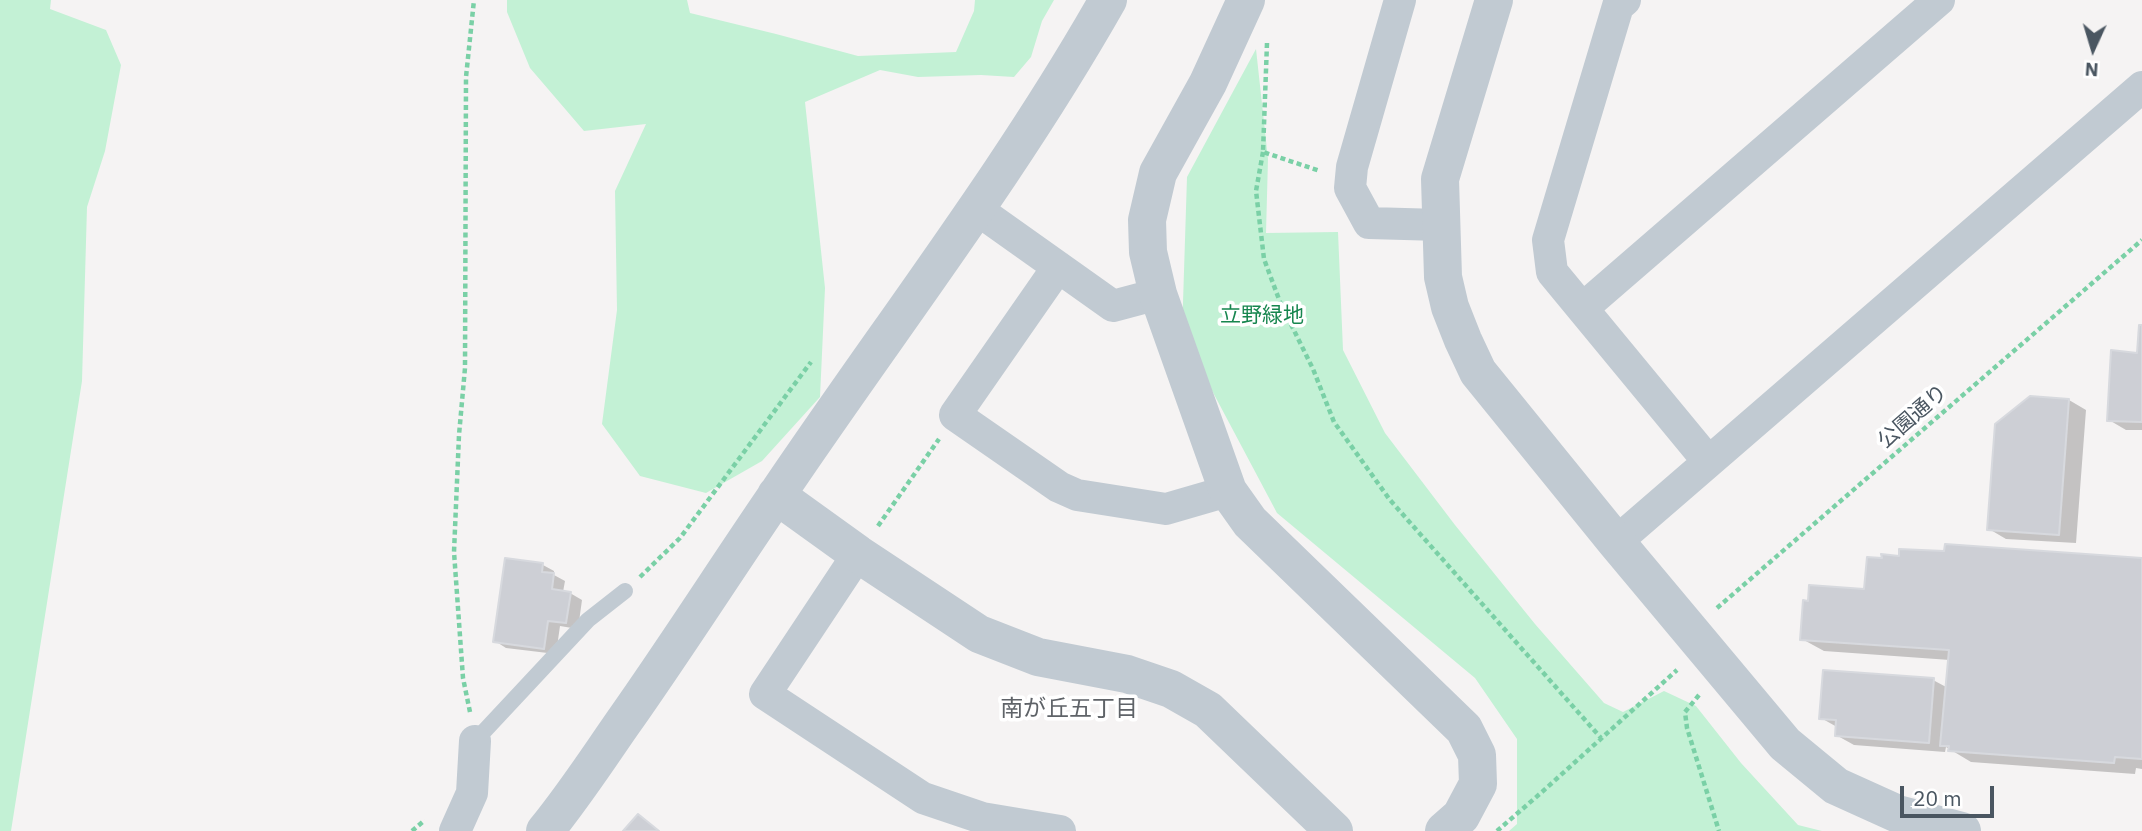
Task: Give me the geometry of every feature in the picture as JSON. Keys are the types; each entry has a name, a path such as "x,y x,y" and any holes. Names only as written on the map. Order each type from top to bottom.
{"street":[{"path":"545,831 565,807 662,667 776,495 998,177 1082,46 1108,0"},
{"path":"1247,0 1208,83 1158,173 1147,220 1148,252 1158,294 1228,491 1250,522 1465,729 1477,755 1478,784 1461,816 1444,831"},
{"path":"1400,0 1352,167 1350,188 1369,223 1440,225"},
{"path":"1494,0 1440,179 1443,277 1463,340 1478,372 1785,744 1836,786 1898,814 1962,831"},
{"path":"1583,308 1939,0"},
{"path":"1614,2 1548,240 1552,272 1708,461"},
{"path":"1616,542 2142,87"},
{"path":"975,208 1114,306 1158,294"},
{"path":"1058,267 956,415 1059,487 1077,495 1166,509 1228,491"},
{"path":"776,495 864,545 979,634 1038,657 1127,674 1171,689 1208,710 1334,831"},
{"path":"864,545 765,694 923,798 982,818 1060,831"},
{"path":"455,831 472,793 475,741"}],"lane":[{"path":"475,741 589,620 625,591"}],"path":[{"path":"474,0 466,77 465,368 454,552 463,678 475,741"},
{"path":"1267,32 1263,152 1256,191 1264,259 1280,302 1313,369 1334,422 1390,500 1601,738"},
{"path":"1263,152 1351,181"},
{"name":"公園通り","path":"1716,609 2142,240"},
{"path":"625,591 680,538 811,362"},
{"path":"864,545 956,415"},
{"path":"1496,831 1673,672"},
{"path":"1700,692 1685,712 1687,727 1720,831"}],"green space":[{"path":"0,0 51,0 50,9 106,30 121,65 105,151 87,207 82,381 11,831 0,831"},
{"path":"507,0 687,0 690,13 858,56 956,52 974,11 975,0 1054,0 1042,21 1031,57 1014,77 918,77 880,70 805,102 825,288 820,397 762,461 706,493 640,476 602,424 617,310 615,191 646,124 584,131 530,68 507,12"},
{"name":"立野緑地","path":"1256,49 1268,159 1266,233 1338,232 1343,350 1385,433 1535,624 1604,703 1623,712 1664,691 1696,706 1741,763 1798,825 1822,831 1509,831 1517,824 1517,739 1475,678 1277,513 1182,334 1187,177"}],"building":[{"path":"2139,325 2142,325 2142,422 2107,421 2111,350 2137,353"},
{"path":"2030,396 2069,399 2059,535 1987,530 1995,424"},
{"path":"1945,544 2142,558 2142,759 2115,757 2114,763 1948,751 1949,746 1940,746 1949,650 1800,640 1803,600 1808,601 1809,585 1864,589 1867,557 1882,558 1881,554 1899,556 1899,549 1944,551"},
{"path":"505,558 543,563 542,572 554,573 552,589 571,592 566,623 548,621 544,649 493,642"},
{"path":"1823,670 1934,678 1929,743 1835,736 1836,720 1819,719"},
{"path":"638,814 659,831 623,831"}],"district":[{"name":"南が丘五丁目","path":"1069,709"}]}
